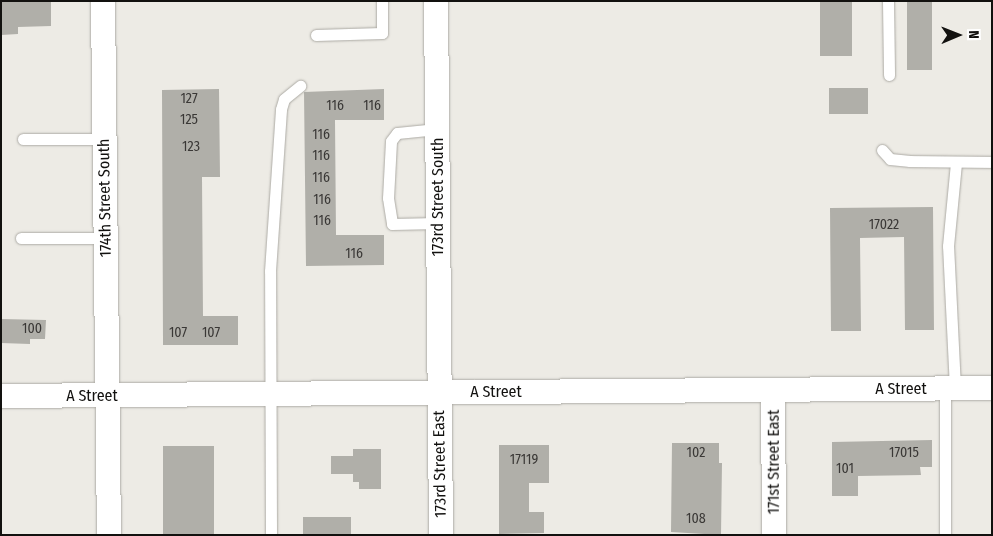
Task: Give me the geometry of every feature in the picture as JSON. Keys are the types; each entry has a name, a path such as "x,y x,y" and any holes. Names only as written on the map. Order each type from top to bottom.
{"street":[{"name":"174th Street South","path":"103,1 109,535"},
{"name":"173rd Street South","path":"436,1 440,392"},
{"name":"A Street","path":"1,396 992,388"},
{"name":"171st Street East","path":"773,390 774,535"},
{"name":"173rd Street East","path":"440,392 441,535"}],"lane":[{"path":"316,35 382,33 382,1"},
{"path":"888,1 888,75"},
{"path":"271,533 270,272 280,109 284,99 300,86"},
{"path":"437,129 397,132 391,140 388,198 392,224 438,223"},
{"path":"23,139 104,139"},
{"path":"882,150 890,159 956,163 992,162"},
{"path":"945,535 950,388 948,246 956,163"},
{"path":"21,238 106,238"}],"building":[{"path":"1,1 51,1 51,26 18,27 18,34 1,35"},
{"path":"820,1 852,1 852,56 820,56"},
{"path":"907,1 932,1 932,70 907,70"},
{"path":"829,88 868,88 868,114 829,114"},
{"path":"219,89 220,177 202,177 203,316 238,316 238,345 163,345 162,90"},
{"path":"384,89 384,120 335,120 336,235 384,235 384,265 306,266 304,92"},
{"path":"933,207 934,330 905,330 904,237 860,238 861,331 831,331 830,208"},
{"path":"1,319 46,320 45,339 30,339 30,344 1,343"},
{"path":"932,440 932,467 920,467 921,475 858,476 858,496 832,496 832,442"},
{"path":"672,443 719,443 719,463 722,463 721,535 671,532"},
{"path":"499,445 549,445 549,483 529,483 529,512 544,512 544,533 499,534"},
{"path":"163,446 214,446 214,535 163,535"},
{"path":"353,449 381,449 381,489 359,489 359,482 353,482 353,474 331,474 331,456 353,456"},
{"path":"303,517 351,517 351,535 303,535"}]}
